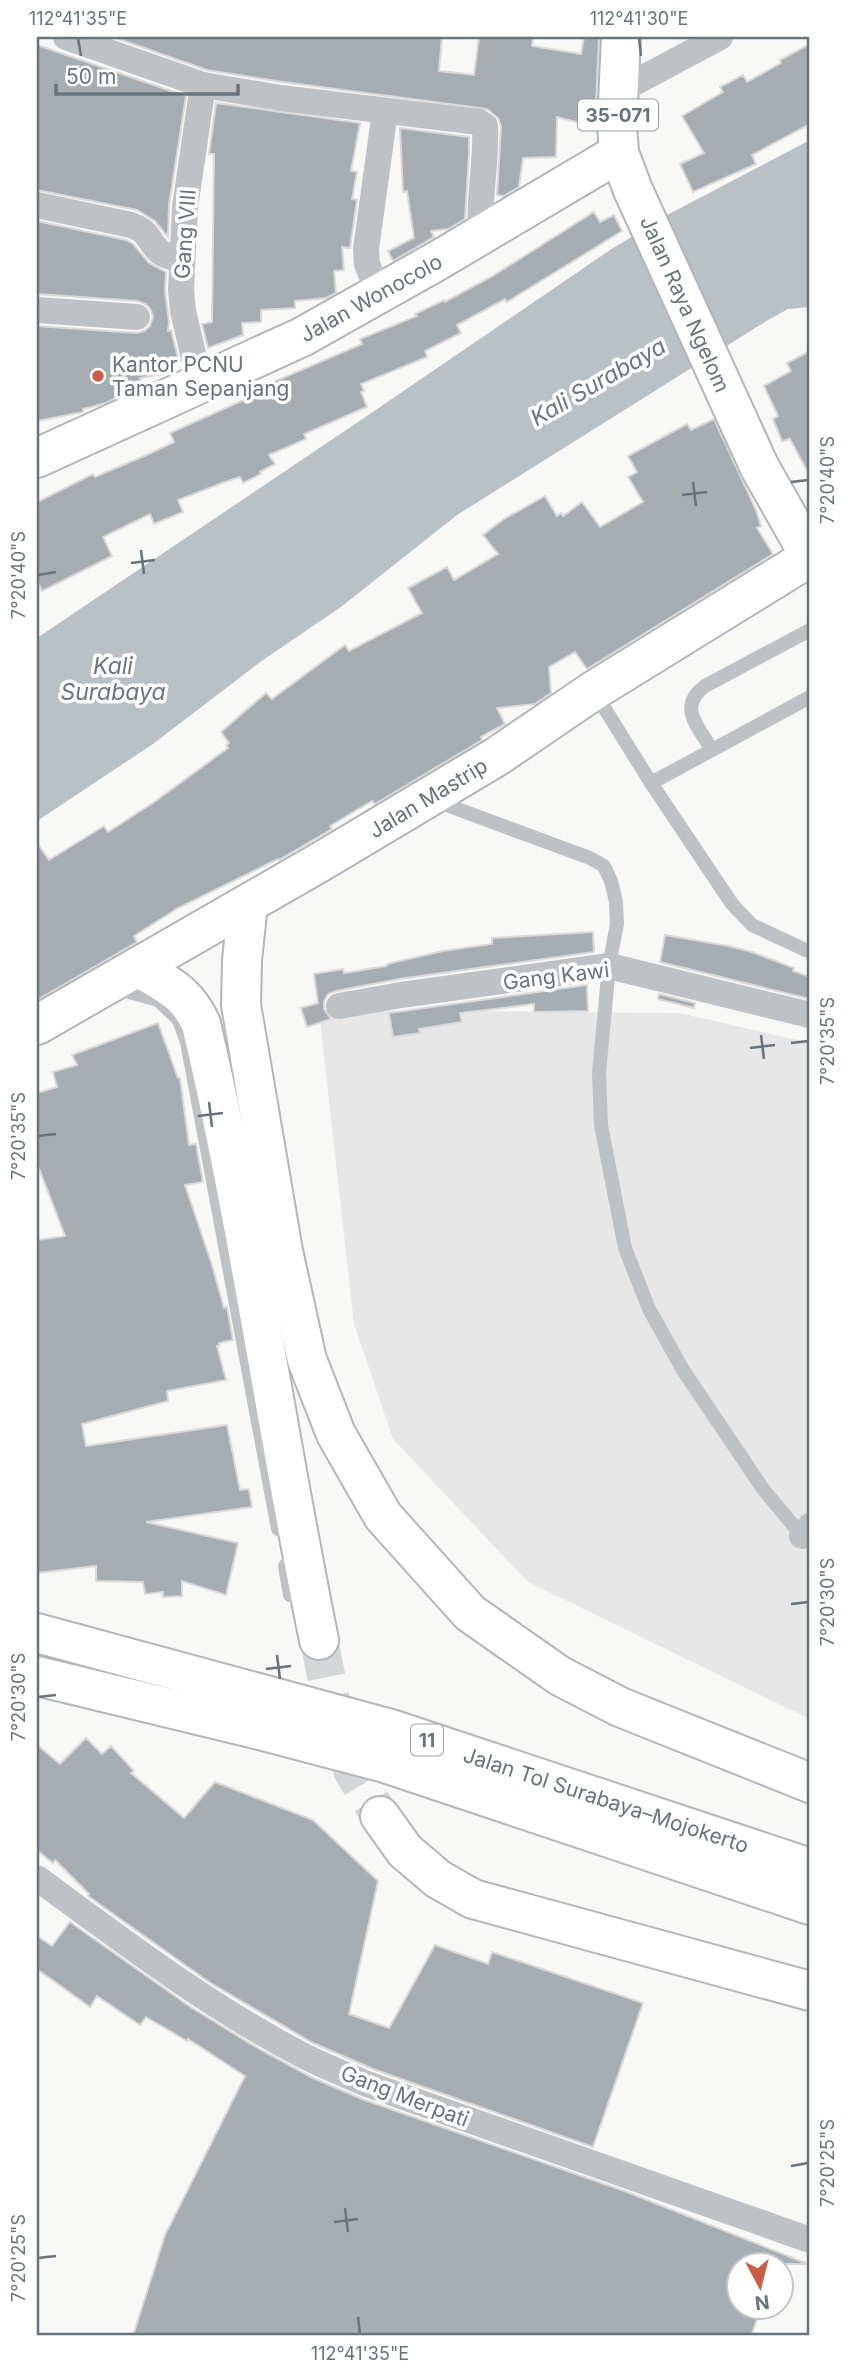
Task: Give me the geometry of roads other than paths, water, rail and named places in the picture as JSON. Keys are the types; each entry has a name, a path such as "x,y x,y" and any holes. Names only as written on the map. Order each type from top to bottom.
{"main road":[{"name":"Jalan Raya Ngelom","path":"621,37 617,125 619,153 633,190 760,468 810,557"},
{"name":"Jalan Wonocolo","path":"37,458 302,337 619,153"},
{"name":"Jalan Mastrip","path":"37,1025 496,757 593,691 810,557"},
{"path":"248,904 242,960 241,1005 286,1265 307,1360 335,1434 383,1516 470,1612 560,1676 620,1707 810,1783"},
{"path":"138,967 182,994 195,1010 201,1024 221,1111 299,1544 319,1640"},
{"name":"Jalan Tol Surabaya–Mojokerto","path":"37,1633 391,1728 810,1868"},
{"name":"Jalan Tol Surabaya–Mojokerto","path":"37,1676 385,1763 810,1905"},
{"path":"380,1816 405,1851 438,1879 473,1899 810,1991"}],"street":[{"path":"66,37 203,85 281,98 479,122 485,125 480,200 481,235"},
{"path":"619,91 720,37"},
{"name":"Gang VIII","path":"201,383 183,310 183,260 185,207 203,85"},
{"path":"379,294 366,264 366,249 385,111"},
{"path":"37,205 145,230 156,248 166,255 183,260"},
{"path":"37,310 137,317"},
{"name":"Gang Kawi","path":"339,1006 609,966 810,1015"},
{"name":"Gang Merpati","path":"37,1878 147,1959 243,2021 304,2056 367,2084 810,2240"}],"lane":[{"path":"712,750 690,711 695,694 705,686 810,630"},
{"path":"593,691 650,783 732,904 752,925 810,952"},
{"path":"650,783 810,697"},
{"path":"427,798 604,866 616,902 617,924 609,966 598,1073 600,1125 625,1248 649,1309 683,1370 763,1489 807,1535"},
{"path":"103,985 158,1000 179,1020 187,1042 290,1595"}],"water":[{"name":"Kali Surabaya","path":"810,140 810,307 788,309 768,320 457,515 341,607 263,660 153,744 37,821 37,638 610,250 669,214"}],"tunnel":[{"path":"319,1640 333,1710 353,1772 380,1816"}],"place":[{"name":"Kantor PCNU Taman Sepanjang","path":"98,376"}]}
